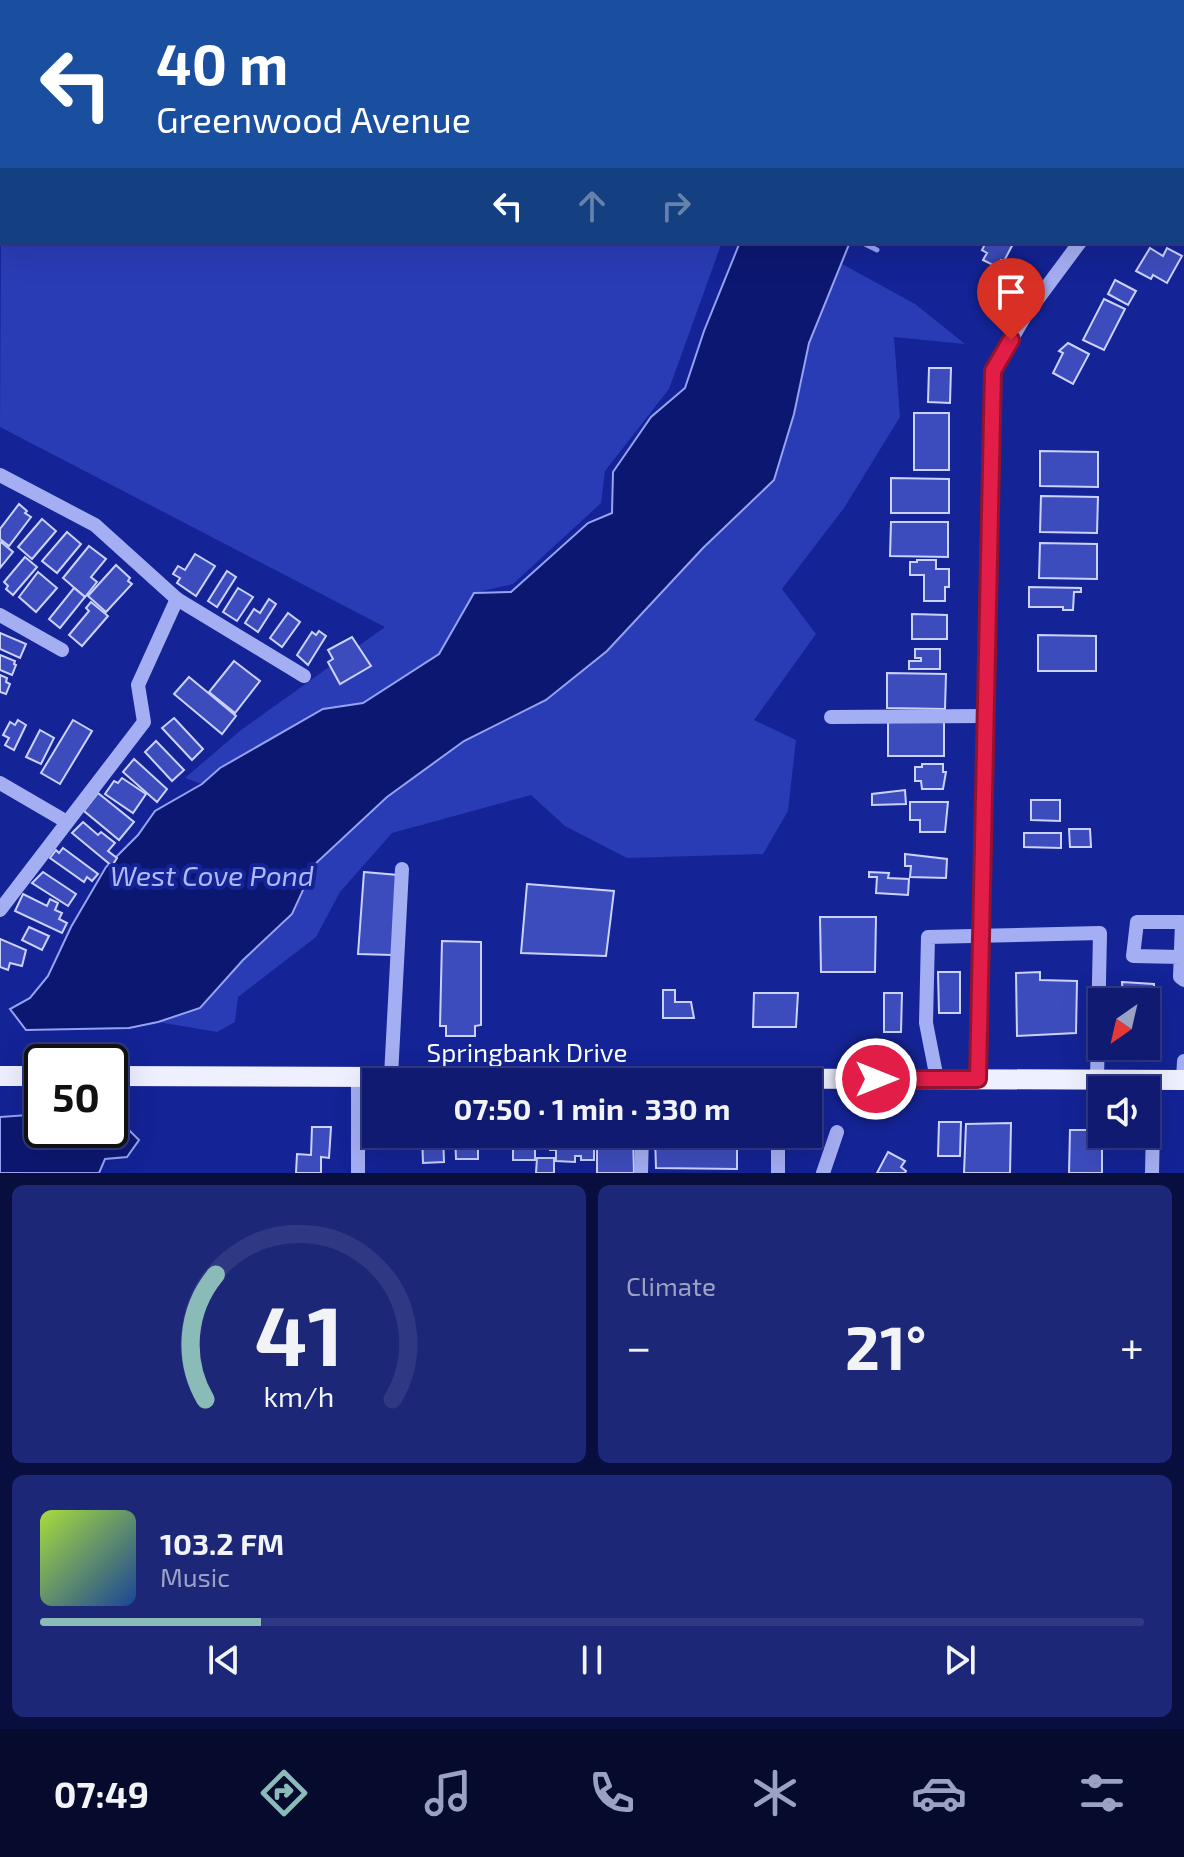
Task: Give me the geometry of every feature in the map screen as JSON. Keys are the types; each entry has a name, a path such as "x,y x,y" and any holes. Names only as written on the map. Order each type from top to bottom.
{"main road":[{"name":"Springbank Drive","path":"128,1076 362,1075"},
{"path":"0,1076 24,1076"},
{"name":"Springbank Drive","path":"822,1080 1088,1080"},
{"name":"Springbank Drive","path":"1160,1080 1184,1080"}],"street":[{"path":"978,1079 993,371 1025,316 1079,244"},
{"path":"0,475 95,525 177,599 304,676"},
{"path":"0,910 144,722 138,685 177,599"},
{"path":"0,615 62,650"},
{"path":"831,717 986,716"},
{"path":"0,783 67,822"},
{"path":"391,1068 402,869"},
{"path":"937,1079 926,1023 928,937 1100,933 1097,1076"},
{"path":"1181,957 1180,977 1184,980"},
{"path":"1184,1061 1184,1080"},
{"path":"358,1075 358,1173"},
{"path":"823,1173 837,1132"},
{"path":"641,1173 642,1148"},
{"path":"778,1148 778,1173"},
{"path":"1152,1173 1153,1148"}],"shaded area":[{"path":"1,244 721,244 669,389 605,471 601,503 513,584 474,593 439,654 363,703 323,709 220,768 202,784 185,778 241,730 385,627 0,427"},
{"path":"842,264 915,304 965,344 894,337 900,417 844,508 782,589 816,634 754,720 796,740 788,811 763,854 627,858 565,826 531,795 392,833 340,892 316,937 238,997 235,1022 217,1032 158,1022 200,1008 243,960 292,914 315,864 387,797 464,741 546,700 774,480 794,414 809,343"}],"water":[{"name":"West Cove Pond","path":"739,244 849,244 809,343 794,414 774,480 703,548 607,651 546,700 464,741 387,797 315,864 292,914 243,960 200,1008 129,1028 26,1030 10,1009 30,998 48,976 71,927 106,867 138,835 155,811 202,784 220,768 323,709 363,703 439,654 474,593 511,592 588,523 612,513 613,472 651,417 685,388"},
{"path":"24,1115 24,1148 128,1148 128,1129 139,1140 127,1157 105,1159 99,1173 0,1173 0,1117"}],"building":[{"path":"985,244 1013,244 997,267 983,260 987,253 982,250"},
{"path":"1150,248 1163,256 1167,248 1182,256 1167,283 1153,275 1151,279 1136,271"},
{"path":"1115,280 1136,291 1128,305 1108,294"},
{"path":"1104,299 1125,309 1104,350 1083,340"},
{"path":"1068,343 1089,354 1073,384 1053,373 1063,353 1059,351"},
{"path":"929,368 951,368 950,403 928,402"},
{"path":"914,413 949,413 949,470 914,470"},
{"path":"1040,451 1098,452 1098,487 1040,486"},
{"path":"891,478 949,479 949,513 891,513"},
{"path":"1041,496 1098,497 1097,533 1040,532"},
{"path":"19,504 31,517 9,546 0,539 0,529"},
{"path":"42,519 56,531 32,559 18,547"},
{"path":"891,522 948,522 948,557 890,556"},
{"path":"67,532 81,544 57,573 42,561"},
{"path":"1040,543 1097,544 1097,579 1039,578"},
{"path":"0,544 13,552 0,568"},
{"path":"89,546 106,559 91,577 97,582 85,597 63,578"},
{"path":"195,554 215,566 196,596 177,583 180,578 173,574 178,566 185,570"},
{"path":"25,557 37,567 13,595 4,582"},
{"path":"936,560 936,569 949,569 945,601 924,601 924,575 910,575 910,562"},
{"path":"116,565 132,584 106,612 88,596"},
{"path":"227,571 236,577 217,607 208,601"},
{"path":"38,572 57,588 36,612 19,597"},
{"path":"1029,587 1081,588 1081,592 1074,592 1073,610 1029,607"},
{"path":"74,588 85,597 60,628 49,619"},
{"path":"238,588 253,597 237,621 223,612"},
{"path":"269,599 276,604 258,632 245,623 254,609 260,613"},
{"path":"91,602 108,616 82,646 69,635 89,611 86,608"},
{"path":"288,613 300,622 282,647 270,638"},
{"path":"912,614 947,615 947,639 912,639"},
{"path":"319,631 326,636 308,665 297,655 312,632 316,635"},
{"path":"0,633 26,644 20,658 0,649"},
{"path":"1038,635 1096,636 1096,671 1038,671"},
{"path":"352,637 371,666 340,684 328,662 333,659 328,650"},
{"path":"915,649 940,649 940,669 909,669 909,661 921,661 921,658 915,658"},
{"path":"0,655 15,661 12,675 0,670"},
{"path":"234,661 260,681 235,713 209,692"},
{"path":"887,673 946,674 945,709 887,708"},
{"path":"0,675 7,678 6,682 10,684 6,694 0,692"},
{"path":"189,677 236,716 222,734 174,694"},
{"path":"174,718 203,749 192,760 162,728"},
{"path":"18,720 26,725 14,750 5,745 9,738 3,735 10,722 15,725"},
{"path":"73,720 92,731 60,784 41,773"},
{"path":"888,721 944,721 944,756 888,756"},
{"path":"40,730 54,738 41,764 26,757"},
{"path":"156,741 184,770 172,781 145,752"},
{"path":"134,759 167,789 157,802 123,772"},
{"path":"922,764 943,764 943,772 946,772 943,789 922,789 921,781 915,781 915,767 922,767"},
{"path":"122,778 146,794 133,813 105,794 114,781 118,783"},
{"path":"905,790 906,804 872,805 872,794"},
{"path":"98,793 134,822 119,840 84,811"},
{"path":"1031,800 1060,800 1060,821 1031,820"},
{"path":"910,802 948,802 945,832 920,832 920,820 910,820"},
{"path":"83,822 98,835 101,832 115,843 108,851 117,858 112,866 72,833"},
{"path":"1069,829 1090,829 1091,847 1070,847"},
{"path":"1024,833 1061,833 1061,848 1024,847"},
{"path":"63,848 98,874 92,881 87,877 84,882 50,858 56,850 59,853"},
{"path":"905,854 947,859 946,878 910,877 911,866 905,866"},
{"path":"43,872 76,894 68,906 32,883"},
{"path":"364,872 398,875 392,955 358,954"},
{"path":"869,872 889,873 888,878 909,879 908,895 876,893 877,877 869,877"},
{"path":"527,884 614,891 606,956 521,953"},
{"path":"23,894 47,906 50,899 58,903 55,910 62,913 59,919 67,923 62,933 15,911"},
{"path":"820,917 876,917 875,972 821,972"},
{"path":"29,927 49,936 42,950 22,940"},
{"path":"0,939 26,950 22,966 10,963 8,970 0,967"},
{"path":"442,941 481,942 481,1025 475,1026 475,1036 446,1036 446,1026 440,1026"},
{"path":"938,972 960,972 960,1013 939,1013"},
{"path":"1040,972 1040,980 1077,981 1076,1033 1017,1036 1016,973"},
{"path":"1122,982 1154,984 1154,988 1122,988"},
{"path":"663,990 675,990 675,1002 691,1002 694,1018 663,1018"},
{"path":"754,993 798,993 796,1027 753,1027"},
{"path":"884,993 902,993 901,1032 884,1032"},
{"path":"939,1122 961,1122 960,1156 938,1156"},
{"path":"1011,1123 1010,1173 964,1173 966,1124"},
{"path":"312,1127 331,1127 329,1158 321,1157 321,1173 296,1173 297,1154 311,1155"},
{"path":"1070,1130 1088,1130 1088,1148 1102,1148 1102,1173 1069,1173"},
{"path":"422,1148 444,1148 444,1162 423,1163"},
{"path":"456,1148 478,1148 478,1159 456,1159"},
{"path":"513,1148 535,1148 535,1160 513,1160"},
{"path":"594,1148 594,1160 581,1160 581,1156 575,1156 575,1162 556,1161 556,1150 550,1150"},
{"path":"597,1148 633,1148 634,1173 597,1173"},
{"path":"655,1148 737,1148 737,1169 656,1168"},
{"path":"888,1152 905,1161 901,1167 905,1173 877,1173"},
{"path":"537,1158 554,1158 554,1173 536,1173"}],"waterway":[{"path":"865,244 877,250"}],"route":[{"path":"876,1079 978,1079 993,371 1011,340"}]}
